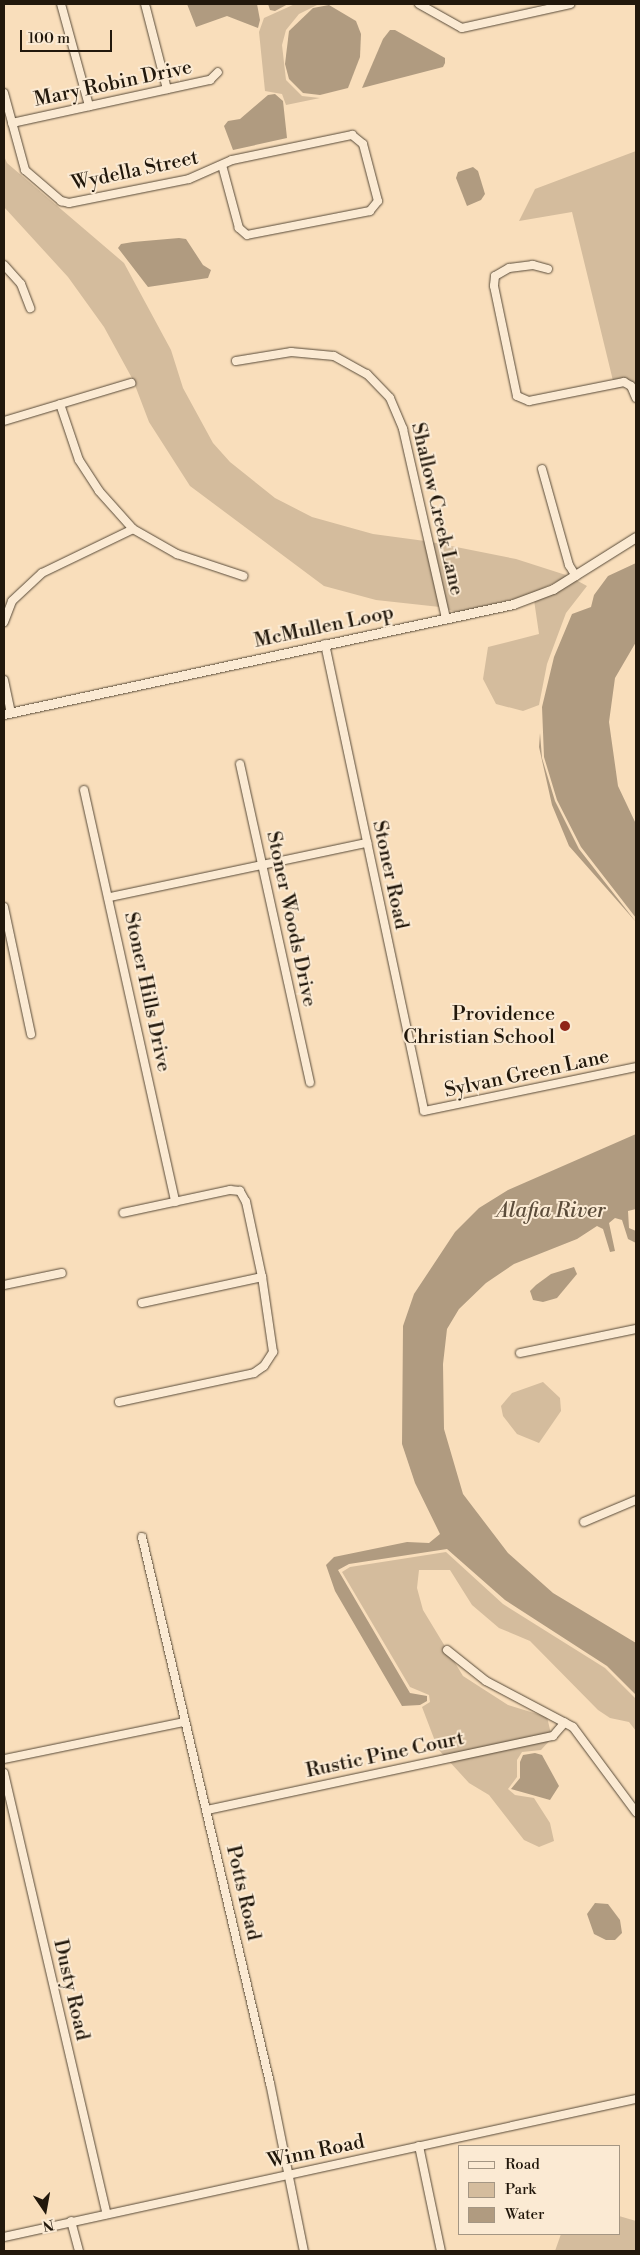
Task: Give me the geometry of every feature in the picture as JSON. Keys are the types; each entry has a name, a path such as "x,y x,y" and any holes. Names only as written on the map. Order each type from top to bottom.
{"street":[{"path":"61,4 89,106"},
{"path":"145,4 167,90"},
{"path":"419,4 462,28 535,7 570,4"},
{"name":"Mary Robin Drive","path":"12,123 210,80 218,72"},
{"name":"Wydella Street","path":"4,93 29,176 69,203 189,179 222,165 352,135 363,144 378,201 370,212 247,235 240,228 222,165"},
{"path":"4,265 21,284 30,308"},
{"path":"548,269 533,265 509,268 495,276 494,286 517,396 530,401 624,382 631,386 636,398"},
{"name":"Shallow Creek Lane","path":"236,361 291,352 334,356 367,374 390,398 404,429 446,619"},
{"path":"4,421 131,383"},
{"path":"60,404 80,460 99,491 132,529 177,554 243,576"},
{"path":"542,469 569,565 576,576"},
{"path":"4,622 12,600 42,573 132,529"},
{"name":"McMullen Loop","path":"7,713 446,619 527,599 576,576 636,537"},
{"name":"Stoner Road","path":"325,644 424,1112"},
{"path":"4,680 7,713"},
{"name":"Stoner Woods Drive","path":"240,764 310,1082"},
{"name":"Stoner Hills Drive","path":"84,790 110,897 175,1202"},
{"path":"110,897 367,843"},
{"path":"4,907 31,1034"},
{"name":"Sylvan Green Lane","path":"424,1112 636,1067"},
{"path":"119,1402 254,1373 264,1366 273,1352 262,1277 246,1202 240,1191 230,1190 123,1213"},
{"path":"4,1285 62,1273"},
{"path":"142,1303 262,1277"},
{"path":"520,1353 636,1329"},
{"path":"584,1522 636,1500"},
{"name":"Potts Road","path":"142,1537 184,1722 208,1810 290,2174 304,2251"},
{"path":"446,1650 486,1681 573,1727 636,1812"},
{"path":"4,1758 184,1722"},
{"name":"Rustic Pine Court","path":"208,1810 553,1736 565,1722"},
{"name":"Dusty Road","path":"4,1773 107,2214"},
{"name":"Winn Road","path":"4,2237 636,2099"},
{"path":"419,2146 441,2251"},
{"path":"71,2221 79,2251"}],"green space":[{"path":"295,4 319,4 299,14 286,30 282,45 286,80 302,96 320,98 286,105 282,94 265,91 259,32 264,18"},
{"path":"636,151 636,384 615,389 572,212 519,221 535,189"},
{"path":"4,156 7,163 124,263 171,350 183,388 213,443 230,462 275,498 312,517 373,534 425,541 440,607 376,600 324,586 190,486 149,422 133,380 104,327 68,277 4,207"},
{"path":"431,542 516,559 569,576 526,596 457,613 447,609"},
{"path":"576,580 587,586 566,613 547,664 539,705 523,711 496,704 483,679 488,647 539,634 534,600"},
{"path":"543,1382 560,1398 561,1411 539,1443 517,1434 503,1416 501,1406 512,1393"},
{"path":"446,1552 503,1604 605,1668 636,1699 636,1731 629,1722 610,1718 598,1710 530,1641 499,1628 472,1605 450,1570 419,1570 417,1588 423,1610 463,1676 508,1705 547,1717 552,1738 541,1750 522,1752 517,1760 517,1777 508,1789 515,1795 534,1798 550,1823 554,1841 539,1847 524,1840 489,1795 469,1783 438,1749 422,1707 430,1702 429,1695 410,1687 342,1572 350,1567"},
{"path":"620,2216 636,2221 636,2251 555,2251 561,2235 620,2235"}],"water":[{"path":"187,4 257,4 260,20 258,28 227,16 196,27"},
{"path":"268,4 288,4 275,11 270,10"},
{"path":"329,5 356,21 361,34 360,57 348,88 320,95 303,93 289,79 285,64 289,31 313,8"},
{"path":"390,30 395,30 445,58 443,67 362,88 383,39"},
{"path":"275,94 283,101 287,138 233,150 224,126 228,121 240,119 268,95"},
{"path":"473,167 478,171 485,194 481,200 467,206 456,178 458,172"},
{"path":"186,239 203,265 211,270 208,278 148,287 118,248 121,244 133,242"},
{"path":"636,563 636,642 615,678 609,722 618,786 636,824 636,918 581,847 557,800 544,757 542,707 554,657 572,614 591,607 594,595 608,576"},
{"path":"540,733 542,758 555,801 579,849 636,922 569,846 552,805 539,747"},
{"name":"Alafia River","path":"636,1134 636,1209 628,1211 629,1228 636,1231 636,1243 628,1239 622,1220 615,1218 609,1223 615,1251 610,1252 603,1229 597,1226 577,1239 514,1264 486,1283 459,1309 447,1329 443,1364 444,1429 463,1494 508,1553 553,1593 636,1643 636,1695 607,1666 505,1600 447,1549 349,1564 338,1570 410,1693 427,1696 427,1701 420,1705 402,1706 335,1591 326,1565 334,1557 407,1542 429,1543 440,1534 415,1483 402,1444 403,1326 414,1294 455,1232 479,1208 508,1190"},
{"path":"574,1267 577,1274 557,1298 543,1302 533,1300 530,1291 536,1285 551,1274"},
{"path":"535,1753 542,1755 559,1786 550,1800 511,1789 520,1778 520,1762 523,1755"},
{"path":"595,1903 608,1904 620,1920 622,1933 615,1940 606,1940 594,1934 587,1914"}],"place":[{"name":"Providence Christian School","path":"565,1026"}]}
